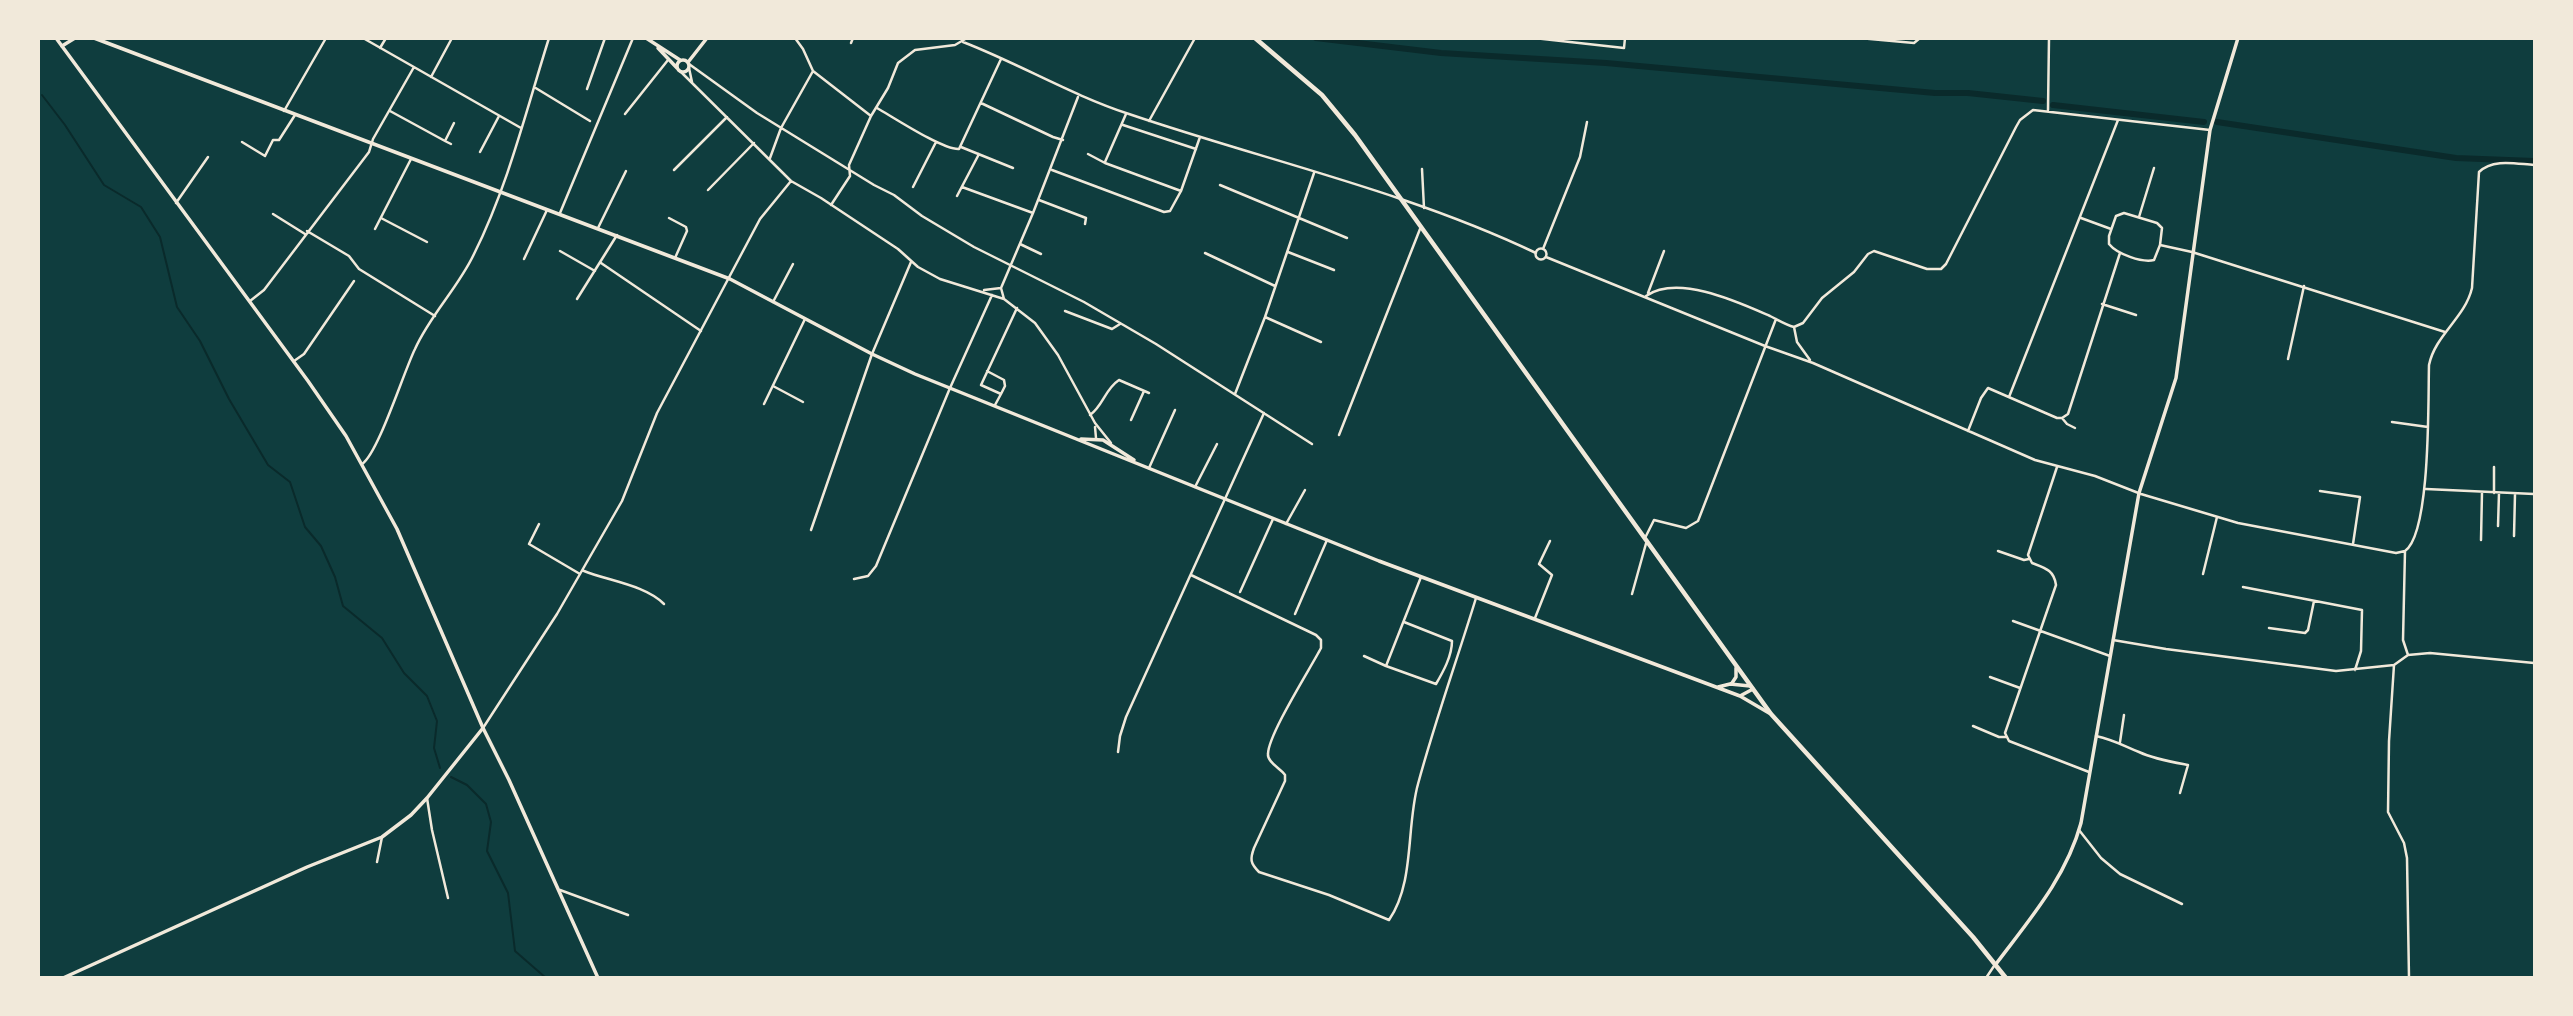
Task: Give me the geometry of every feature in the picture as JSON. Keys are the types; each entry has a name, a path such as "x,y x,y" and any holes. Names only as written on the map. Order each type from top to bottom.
{"main road":[{"path":"1255,38 1304,79 1337,112 1422,226 1771,714 2006,978"}],"street":[{"path":"56,38 294,361 346,436 397,528 483,728 560,890 598,978"},
{"path":"62,46 75,38"},
{"path":"284,111 326,38"},
{"path":"363,38 521,128"},
{"path":"380,48 386,38"},
{"path":"430,77 452,38"},
{"path":"362,464 367,460 381,431 416,346 474,256 502,193 549,38"},
{"path":"587,89 605,38"},
{"path":"559,214 633,38"},
{"path":"646,38 688,63 781,128 894,195 922,216 974,247 1084,302 1312,444"},
{"path":"679,70 684,72 707,38"},
{"path":"795,38 813,71 871,116"},
{"path":"851,43 853,38"},
{"path":"963,42 967,38"},
{"path":"1149,121 1195,38"},
{"path":"1534,38 1624,48 1625,38"},
{"path":"1859,38 1902,43 1914,43 1920,38"},
{"path":"2048,110 2049,38"},
{"path":"1986,978 2052,891 2067,863 2079,830 2139,493 2176,378 2210,130 2238,38"},
{"path":"94,39 730,279 872,354 950,388 1327,541 1740,696 1771,714"},
{"path":"831,205 850,176 849,166 898,63 905,55 923,47 963,42 1079,96 1126,114 1424,208 1536,253 1539,259 1546,257 1647,295 1765,346 1813,363 2035,460 2095,476 2217,517 2278,532 2396,553 2405,551 2412,544 2426,489 2431,354 2469,301 2472,288 2479,172 2496,163 2535,165"},
{"path":"654,44 792,181 940,279 1004,299 1035,323 1045,335 1095,423 1114,447"},
{"path":"961,147 1001,58"},
{"path":"625,114 668,60"},
{"path":"679,70 680,60"},
{"path":"688,63 692,82"},
{"path":"249,302 264,290 369,152 414,67"},
{"path":"770,158 781,128 813,71"},
{"path":"534,87 590,121"},
{"path":"1004,299 1001,288 1034,213 1079,96"},
{"path":"981,103 1063,140"},
{"path":"877,108 936,142 953,149 961,147 1013,168"},
{"path":"1647,295 1671,289 1696,290 1744,305 1794,327 1803,323 1822,298 1874,251 1927,269 1941,269 2020,120 2033,110 2210,130"},
{"path":"390,111 451,144"},
{"path":"1105,163 1126,114"},
{"path":"242,142 265,156 273,140 279,140 295,115"},
{"path":"480,152 499,116"},
{"path":"674,170 727,117"},
{"path":"2009,397 2118,120"},
{"path":"1543,249 1582,147 1587,122"},
{"path":"445,141 454,123"},
{"path":"1123,125 1196,149"},
{"path":"1051,170 1164,212 1170,211 1181,191 1200,137"},
{"path":"913,187 936,142"},
{"path":"708,190 754,143"},
{"path":"957,196 979,154"},
{"path":"1088,154 1181,191"},
{"path":"177,203 208,157"},
{"path":"375,229 411,159"},
{"path":"2139,217 2154,168"},
{"path":"1422,169 1424,208"},
{"path":"598,228 626,172"},
{"path":"1235,394 1265,317 1314,172"},
{"path":"63,978 324,859 382,836 411,815 427,798 483,728 557,614 622,501 657,414 760,219 792,181"},
{"path":"1220,185 1347,238"},
{"path":"962,187 1034,213"},
{"path":"1039,200 1086,218 1085,224"},
{"path":"524,259 547,210"},
{"path":"273,214 349,256 359,268 435,316"},
{"path":"2119,214 2139,217 2157,223 2162,228 2157,256 2149,261 2120,253 2109,244 2119,214"},
{"path":"381,218 427,242"},
{"path":"669,218 686,227 687,231 675,258"},
{"path":"2081,219 2112,229"},
{"path":"1339,435 1422,226"},
{"path":"577,299 617,235"},
{"path":"1020,244 1041,254"},
{"path":"2160,245 2192,251 2446,332"},
{"path":"1536,253 1538,249 1543,249"},
{"path":"1543,249 1546,257"},
{"path":"559,251 595,271"},
{"path":"1647,295 1664,251"},
{"path":"1287,252 1334,270"},
{"path":"1205,253 1275,286"},
{"path":"2062,418 2070,408 2120,253"},
{"path":"811,530 872,354 911,262"},
{"path":"601,263 701,331"},
{"path":"773,302 793,264"},
{"path":"294,361 304,354 354,281"},
{"path":"2288,359 2304,286"},
{"path":"981,290 1001,288"},
{"path":"854,579 868,576 876,566 992,295"},
{"path":"2102,304 2136,315"},
{"path":"1001,394 981,385 1017,308"},
{"path":"1065,311 1112,329 1121,324"},
{"path":"1265,317 1321,342"},
{"path":"764,404 805,318"},
{"path":"1632,594 1646,539 1654,520 1686,528 1698,521 1776,319"},
{"path":"1794,327 1801,350 1813,363"},
{"path":"987,371 1004,380 1005,386 995,405"},
{"path":"1090,415 1098,408 1108,389 1119,380 1149,393"},
{"path":"773,386 803,402"},
{"path":"1968,431 1988,388 2062,418 2075,428"},
{"path":"1131,420 1144,391"},
{"path":"1146,468 1175,410"},
{"path":"1118,752 1119,736 1126,717 1264,413"},
{"path":"2392,422 2428,427"},
{"path":"1095,423 1098,434 1095,446"},
{"path":"1079,439 1096,438 1146,468"},
{"path":"1195,487 1217,444"},
{"path":"1108,452 1114,447"},
{"path":"2029,559 2029,550 2057,467"},
{"path":"2494,467 2498,526"},
{"path":"2426,489 2535,494"},
{"path":"1286,525 1305,490"},
{"path":"2320,491 2360,497 2353,544"},
{"path":"2481,540 2482,492"},
{"path":"2514,536 2515,494"},
{"path":"2203,574 2217,517"},
{"path":"1240,592 1273,519"},
{"path":"539,524 529,544 581,573 639,590 664,604"},
{"path":"1295,614 1327,541"},
{"path":"1535,618 1552,575 1539,564 1550,541"},
{"path":"1998,551 2024,560 2029,559 2049,570 2055,577 2056,585 2005,733 2006,737 2009,741 2089,772"},
{"path":"2405,551 2403,640 2408,655"},
{"path":"1191,575 1316,635 1322,645 1276,732 1268,754 1269,760 1285,775 1286,781 1254,848 1250,860 1252,865 1259,872 1329,895 1389,920 1396,909 1406,872 1417,786 1476,598"},
{"path":"1386,666 1421,577"},
{"path":"2243,587 2362,610 2361,651 2355,670"},
{"path":"2269,628 2305,633 2308,630 2314,600"},
{"path":"2012,621 2109,656"},
{"path":"1364,656 1436,684 1452,649 1452,641 1404,622"},
{"path":"2112,640 2336,671 2394,665 2408,655 2430,653 2535,663"},
{"path":"2394,665 2388,812 2404,843 2407,858 2409,978"},
{"path":"1730,684 1735,680 1737,666"},
{"path":"1990,677 2020,688"},
{"path":"1716,687 1730,684 1752,687"},
{"path":"1740,696 1752,687"},
{"path":"2120,741 2124,715"},
{"path":"1973,726 1999,737 2006,737"},
{"path":"2095,736 2120,741 2139,752 2188,765 2180,793"},
{"path":"427,798 448,898"},
{"path":"2079,830 2101,858 2120,874 2182,904"},
{"path":"377,862 382,836"},
{"path":"560,890 628,915"}],"waterway":[{"path":"1316,38 1441,53 1606,63 2043,101"},
{"path":"42,95 104,185 141,207 160,237 177,307 200,341 229,399 268,465 290,482 305,527 321,546 335,577 343,606 382,638 404,673 427,696 437,721 434,748 440,768"},
{"path":"2053,105 2204,122"},
{"path":"2217,122 2456,158 2534,161"},
{"path":"451,777 467,785 486,804 491,822 487,851 508,893 515,951 546,978"}]}
